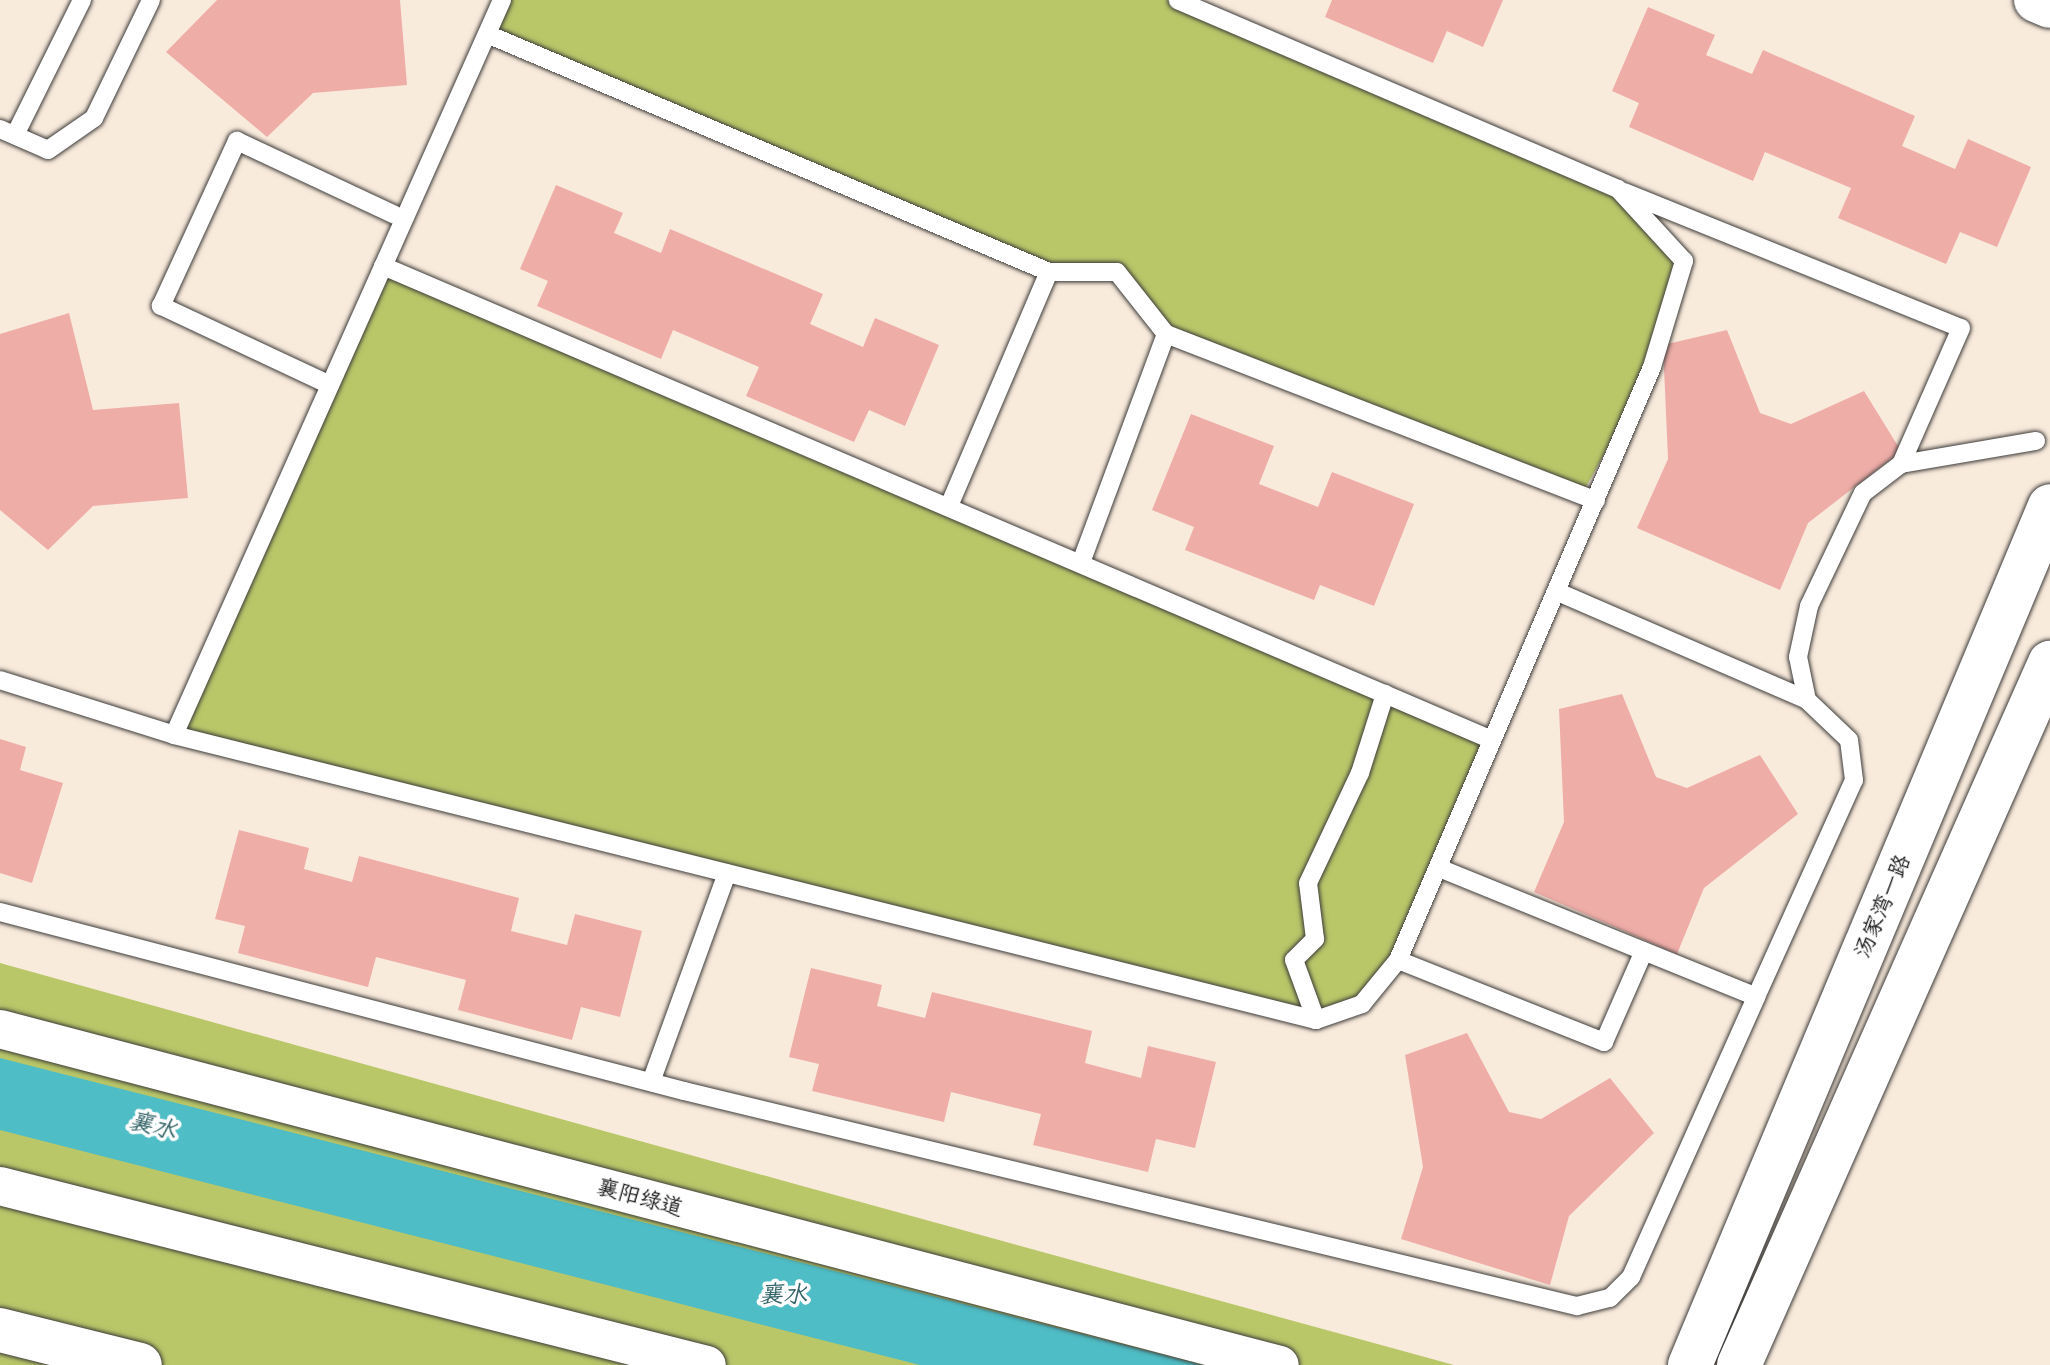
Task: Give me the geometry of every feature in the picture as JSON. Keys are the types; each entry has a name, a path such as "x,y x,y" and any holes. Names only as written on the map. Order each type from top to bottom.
{"street":[{"path":"2036,0 2050,6"},
{"name":"汤家湾一路","path":"1690,1365 2050,506"},
{"path":"1739,1365 2050,663"},
{"name":"襄阳绿道","path":"0,1029 1280,1365"},
{"path":"0,1186 707,1365"},
{"path":"0,1330 140,1365"}],"lane":[{"path":"82,0 7,132 48,150 94,118 151,0"},
{"path":"174,735 502,0"},
{"path":"1178,0 1618,189 1961,328 1901,464"},
{"path":"487,34 1049,272 1117,272 1166,334 1596,501"},
{"path":"330,385 161,306 237,141 395,215"},
{"path":"0,680 174,735 1316,1020 1362,1004 1398,960 1652,367 1684,261 1618,189"},
{"path":"383,266 1492,740"},
{"path":"949,506 1049,272"},
{"path":"1081,562 1166,334"},
{"path":"1807,700 1798,657 1809,606 1863,493 1901,464 2036,441"},
{"path":"0,912 651,1082 1577,1306 1610,1298 1631,1277 1854,780 1849,740 1807,700 1558,592"},
{"path":"1316,1020 1294,960 1315,939 1308,883 1360,773 1385,694"},
{"path":"1439,868 1756,997"},
{"path":"651,1082 727,873"},
{"path":"1398,960 1604,1042 1644,951"}],"green space":[{"path":"502,0 1177,0 1618,189 1684,261 1652,367 1581,496 1166,334 1117,272 1049,272 487,34"},
{"path":"383,266 1492,740 1398,960 1362,1004 1313,1011 174,735"},
{"path":"0,963 795,1184 1454,1365 0,1365"}],"water":[{"name":"襄水","path":"0,1058 1203,1365 920,1365 0,1130"}],"building":[{"path":"217,0 400,0 407,85 313,93 267,137 166,52"},
{"path":"1332,0 1503,0 1483,47 1447,31 1433,63 1325,17"},
{"path":"1648,7 1715,35 1706,55 1752,74 1763,50 1915,116 1902,146 1955,169 1968,139 2031,167 1997,247 1960,232 1946,264 1838,218 1851,188 1765,152 1753,181 1629,127 1639,103 1612,91"},
{"path":"556,185 623,213 614,233 661,253 670,229 823,294 810,324 863,347 875,318 939,345 905,426 869,410 854,442 746,396 759,367 673,330 661,359 537,306 548,281 520,269"},
{"path":"69,313 93,410 179,403 188,498 93,506 48,550 0,510 0,334"},
{"path":"1727,330 1760,413 1791,424 1864,391 1901,451 1808,523 1780,590 1637,528 1668,459 1663,345"},
{"path":"1191,414 1274,446 1259,484 1318,507 1332,472 1414,504 1374,606 1320,585 1314,600 1185,550 1194,527 1152,510"},
{"path":"1622,694 1656,777 1687,788 1760,755 1798,814 1704,888 1677,954 1534,892 1564,822 1559,709"},
{"path":"0,739 26,747 20,770 63,783 32,883 0,873"},
{"path":"239,830 309,848 304,869 352,882 359,856 519,898 511,931 567,945 575,914 642,931 620,1017 581,1007 572,1040 458,1010 466,980 376,957 368,987 238,953 245,926 215,919"},
{"path":"811,968 882,985 877,1006 925,1018 932,992 1092,1031 1085,1063 1141,1078 1148,1046 1216,1062 1195,1148 1156,1139 1148,1172 1033,1145 1041,1114 951,1092 944,1122 812,1091 819,1064 789,1057"},
{"path":"1467,1033 1509,1112 1541,1119 1610,1078 1654,1133 1569,1216 1550,1285 1401,1239 1423,1167 1405,1055"}]}
